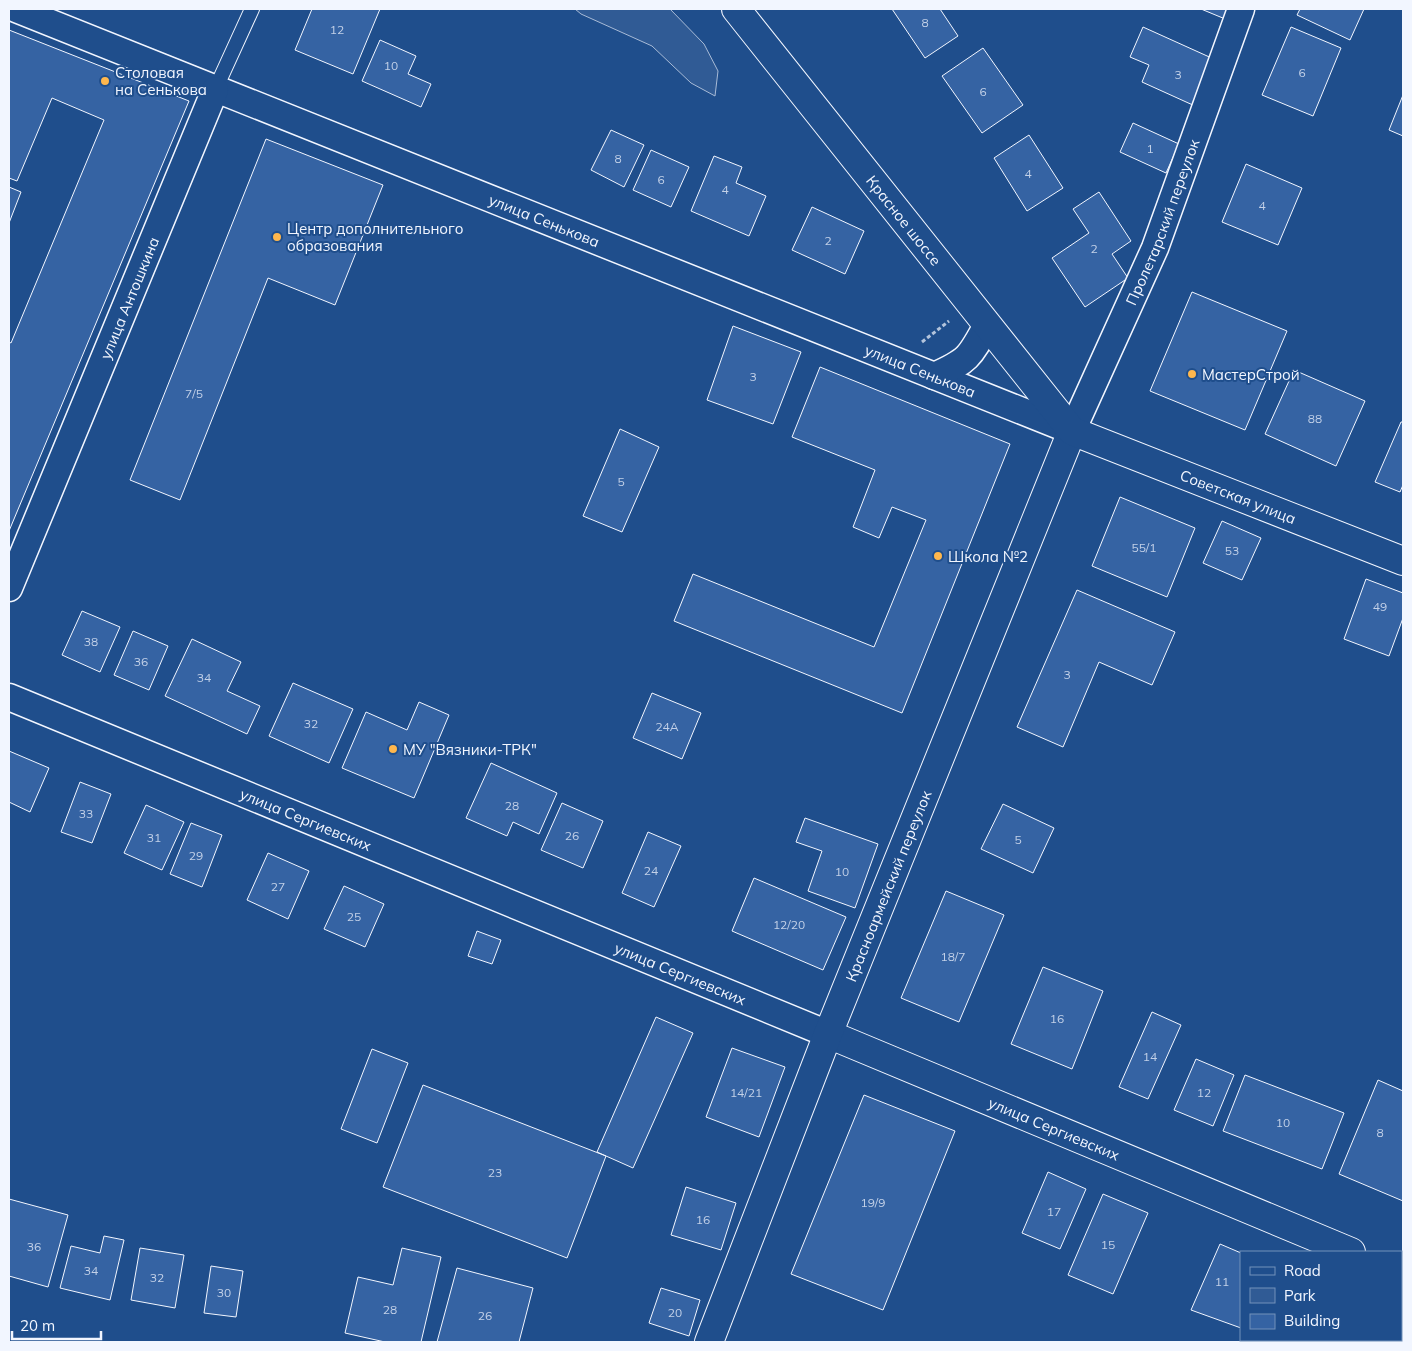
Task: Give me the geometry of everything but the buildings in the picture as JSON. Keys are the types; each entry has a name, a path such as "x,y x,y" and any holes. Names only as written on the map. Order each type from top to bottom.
{"street":[{"name":"улица Сенькова","path":"16,9 1072,431"},
{"name":"Красное шоссе","path":"736,9 1072,431"},
{"name":"Пролетарский переулок","path":"1072,431 1155,248 1241,9"},
{"name":"улица Антошкина","path":"9,588 215,90"},
{"path":"934,376 958,366 972,352 987,325"},
{"name":"Советская улица","path":"1072,431 1403,562"},
{"name":"Красноармейский переулок","path":"709,1342 828,1034 1072,431"},
{"name":"улица Сергиевских","path":"9,697 828,1034 1348,1251"}],"lane":[{"name":"улица Антошкина","path":"215,90 252,9"}],"green space":[{"path":"575,9 670,9 704,44 718,71 715,96 691,83 652,46 581,14"}],"place":[{"name":"Столовая на Сенькова","path":"105,81"},
{"name":"Центр дополнительного образования","path":"277,237"},
{"name":"МастерСтрой","path":"1192,374"},
{"name":"Школа №2","path":"938,556"},
{"name":"МУ \"Вязники-ТРК\"","path":"393,749"}]}
